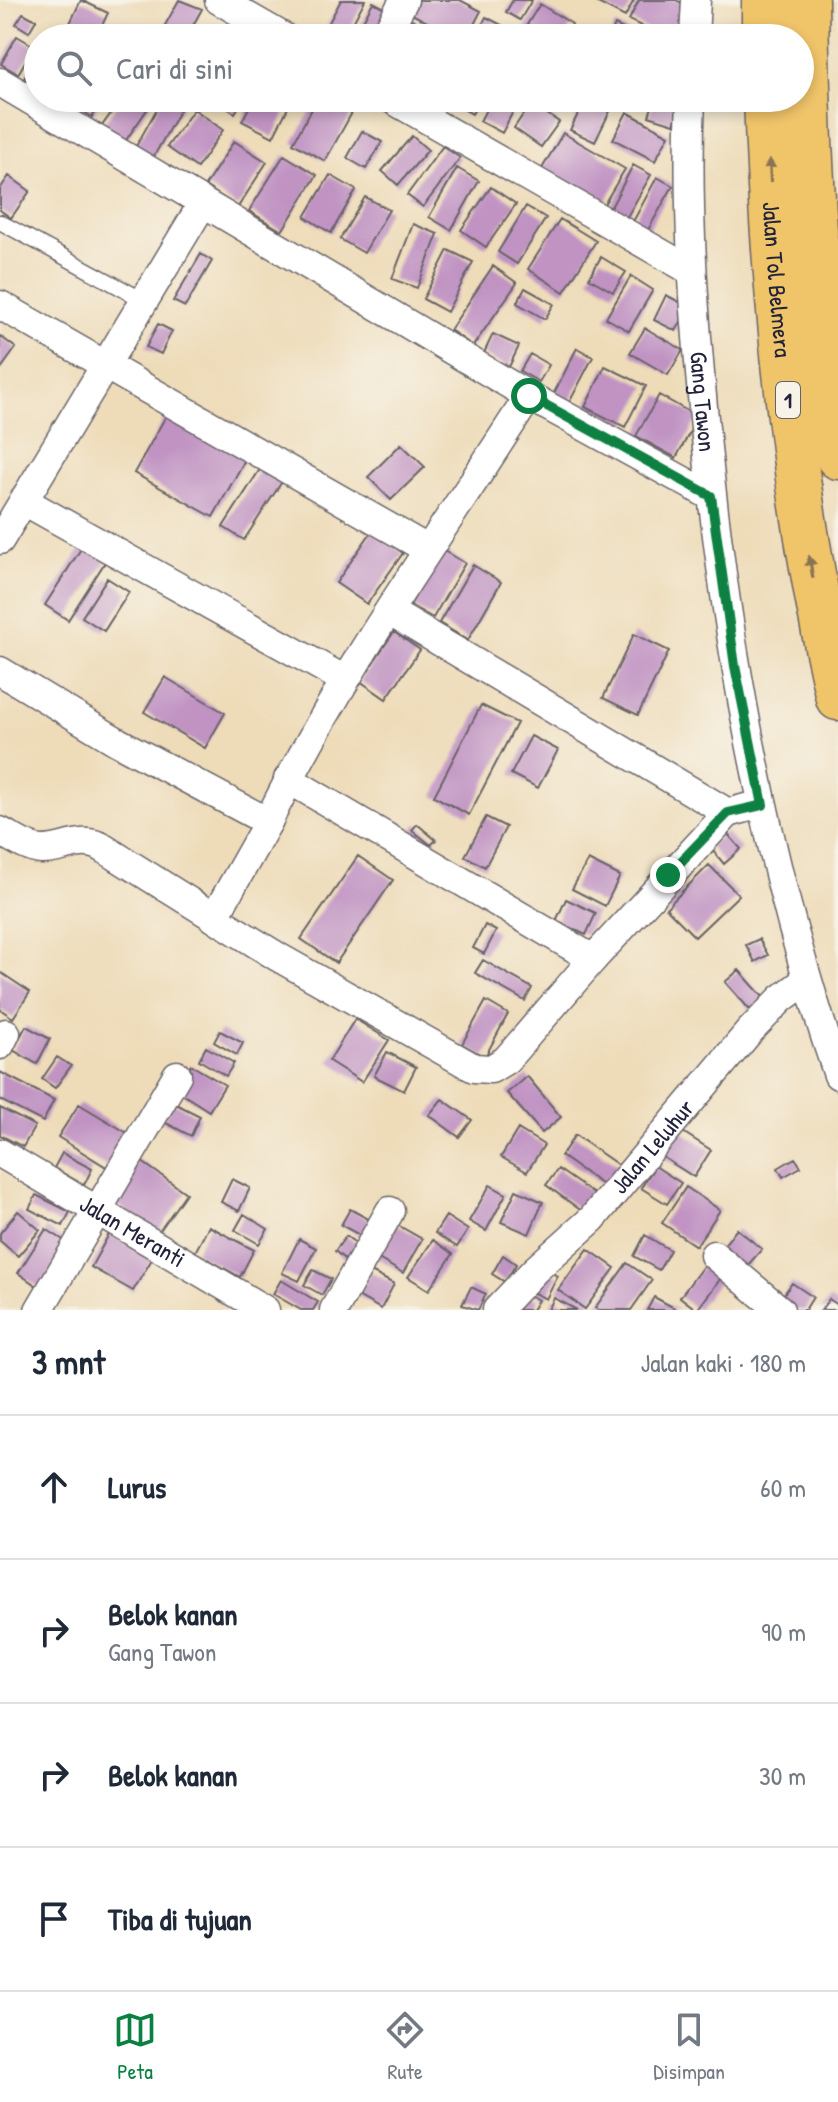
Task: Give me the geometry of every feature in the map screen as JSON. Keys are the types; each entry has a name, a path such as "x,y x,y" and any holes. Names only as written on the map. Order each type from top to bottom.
{"highway":[{"path":"764,0 764,24"},
{"name":"Jalan Tol Belmera","path":"806,0 807,24"},
{"name":"Jalan Tol Belmera","path":"767,112 774,250 791,435 820,620 838,698"},
{"name":"Jalan Tol Belmera","path":"809,112 811,172 838,457"}],"street":[{"path":"219,0 261,24"},
{"path":"391,24 404,0"},
{"path":"695,24 696,0"},
{"path":"0,82 24,96"},
{"path":"50,112 529,396 711,496"},
{"path":"414,112 690,270"},
{"name":"Gang Tawon","path":"691,112 690,270 711,496 735,666 779,887 805,981 838,1075"},
{"path":"0,540 203,203"},
{"path":"0,305 427,549"},
{"path":"214,918 345,680 427,549 529,396"},
{"path":"24,501 345,680"},
{"path":"390,612 728,813"},
{"path":"0,671 118,742 268,822"},
{"path":"288,779 593,959"},
{"path":"0,831 33,848 53,849 79,840 100,846 214,918 474,1068 483,1070 506,1060 593,959 728,813 763,805"},
{"name":"Jalan Leluhur","path":"497,1310 592,1219 749,1032 781,999 805,981"},
{"path":"39,1310 100,1211 177,1075"},
{"name":"Jalan Meranti","path":"0,1153 265,1310"},
{"path":"334,1310 390,1211"},
{"path":"714,1255 780,1310"}],"lane":[{"path":"0,222 143,300"}],"building":[{"path":"81,0 108,13 103,24 70,24"},
{"path":"179,0 202,9 194,24 166,24"},
{"path":"341,0 365,0 352,24 328,24"},
{"path":"411,0 460,0 481,11 474,24 431,24 406,11"},
{"path":"513,0 532,0 520,20 506,12"},
{"path":"592,0 634,0 625,17"},
{"path":"639,0 676,0 694,10 687,24 637,24 629,20"},
{"path":"373,2 394,13 388,24 361,24"},
{"path":"540,4 572,24 527,24"},
{"path":"23,13 36,20 34,24 24,24 24,29 16,24"},
{"path":"403,14 420,24 397,24"},
{"path":"486,17 500,24 482,24"},
{"path":"17,36 24,40 24,64 18,74 1,64"},
{"path":"112,112 145,112 122,146 99,130"},
{"path":"155,112 179,112 153,158 135,148"},
{"path":"192,112 198,112 223,130 197,168 167,147"},
{"path":"247,112 286,112 273,137 242,121"},
{"path":"310,112 352,112 325,161 293,143"},
{"path":"485,112 513,112 502,133 480,121"},
{"path":"525,112 544,112 559,122 541,147 514,128"},
{"path":"579,112 610,112 595,142 570,130"},
{"path":"627,112 669,135 655,161 613,139"},
{"path":"650,112 678,112 674,124 649,116"},
{"path":"362,131 382,142 366,169 347,158"},
{"path":"563,133 625,169 598,214 537,177"},
{"path":"412,136 428,150 398,185 382,171"},
{"path":"234,141 267,162 238,207 205,186"},
{"path":"443,146 460,158 423,207 407,195"},
{"path":"284,155 317,175 282,231 249,211"},
{"path":"633,165 651,175 624,222 608,213"},
{"path":"457,168 479,181 451,230 429,217"},
{"path":"330,175 356,190 331,233 305,217"},
{"path":"9,176 30,191 11,218 0,210 0,189"},
{"path":"657,177 673,186 644,237 629,229"},
{"path":"491,187 516,204 486,247 461,230"},
{"path":"365,197 389,210 364,253 340,239"},
{"path":"526,206 546,218 517,264 498,252"},
{"path":"560,219 596,241 564,292 528,269"},
{"path":"413,224 438,234 417,288 392,279"},
{"path":"448,250 473,262 447,312 423,299"},
{"path":"201,254 212,261 185,307 173,301"},
{"path":"601,257 626,272 613,292 589,278"},
{"path":"493,266 517,283 473,346 450,330"},
{"path":"631,276 653,290 629,331 606,318"},
{"path":"525,288 554,304 545,319 517,303"},
{"path":"666,295 689,307 676,331 654,320"},
{"path":"158,324 172,331 161,354 146,347"},
{"path":"645,328 683,350 668,375 630,353"},
{"path":"493,334 519,346 509,367 483,355"},
{"path":"0,336 16,348 0,370"},
{"path":"577,348 593,357 569,403 553,395"},
{"path":"530,354 549,365 539,382 520,371"},
{"path":"605,366 646,386 625,427 585,407"},
{"path":"659,395 698,417 676,458 636,436"},
{"path":"167,414 246,458 213,517 134,473"},
{"path":"401,444 425,467 391,500 368,477"},
{"path":"264,463 285,477 244,540 223,527"},
{"path":"372,531 403,553 367,604 336,583"},
{"path":"84,544 107,559 68,620 45,605"},
{"path":"442,550 465,563 433,618 410,605"},
{"path":"473,565 501,582 468,640 439,623"},
{"path":"107,578 129,592 104,631 82,617"},
{"path":"394,632 420,650 386,699 360,681"},
{"path":"634,634 669,651 638,715 603,698"},
{"path":"165,677 225,713 205,748 144,712"},
{"path":"481,705 517,723 469,815 434,796"},
{"path":"531,736 558,750 538,788 511,774"},
{"path":"486,817 506,827 485,867 465,856"},
{"path":"417,824 436,840 431,845 412,830"},
{"path":"726,832 741,849 724,864 709,846"},
{"path":"358,856 393,880 336,963 301,939"},
{"path":"588,860 620,876 605,906 572,889"},
{"path":"709,865 739,895 695,937 666,908"},
{"path":"566,899 596,913 586,935 556,921"},
{"path":"485,925 496,931 484,954 473,948"},
{"path":"759,939 768,955 755,962 746,945"},
{"path":"483,960 532,988 525,1001 475,973"},
{"path":"739,970 764,998 750,1010 725,982"},
{"path":"0,972 30,992 13,1018 0,1009"},
{"path":"486,1001 508,1014 485,1057 462,1044"},
{"path":"355,1019 389,1040 362,1082 329,1061"},
{"path":"26,1026 50,1039 37,1064 13,1050"},
{"path":"220,1031 243,1043 237,1055 214,1042"},
{"path":"206,1047 234,1063 226,1076 199,1060"},
{"path":"387,1052 416,1067 404,1091 374,1076"},
{"path":"57,1057 71,1066 55,1088 42,1079"},
{"path":"191,1065 225,1085 209,1111 176,1090"},
{"path":"0,1072 54,1100 43,1122 0,1100"},
{"path":"527,1076 561,1117 542,1133 507,1093"},
{"path":"442,1099 472,1120 459,1137 429,1115"},
{"path":"172,1102 200,1116 191,1136 162,1121"},
{"path":"79,1104 129,1134 108,1168 58,1137"},
{"path":"0,1108 35,1126 23,1147 0,1135"},
{"path":"518,1129 544,1145 527,1172 501,1157"},
{"path":"678,1129 711,1150 694,1177 661,1156"},
{"path":"575,1135 621,1167 607,1188 561,1156"},
{"path":"62,1153 92,1169 84,1185 54,1168"},
{"path":"795,1158 801,1167 783,1177 778,1168"},
{"path":"138,1159 186,1193 158,1233 110,1200"},
{"path":"655,1166 681,1183 667,1204 641,1188"},
{"path":"558,1169 598,1197 586,1214 546,1185"},
{"path":"232,1179 250,1188 239,1211 221,1202"},
{"path":"490,1185 506,1194 486,1231 469,1221"},
{"path":"686,1187 720,1210 696,1246 662,1223"},
{"path":"516,1190 543,1202 529,1234 501,1222"},
{"path":"36,1195 70,1212 63,1226 29,1209"},
{"path":"350,1209 372,1221 363,1237 341,1225"},
{"path":"18,1211 40,1230 18,1256 0,1241 0,1233"},
{"path":"244,1214 268,1229 259,1244 235,1230"},
{"path":"446,1216 468,1230 457,1247 435,1233"},
{"path":"394,1223 422,1239 403,1273 375,1257"},
{"path":"209,1226 254,1250 240,1277 195,1252"},
{"path":"46,1229 68,1243 40,1288 18,1273"},
{"path":"737,1229 762,1249 742,1272 718,1252"},
{"path":"109,1234 152,1259 133,1291 91,1267"},
{"path":"645,1235 670,1250 659,1270 634,1256"},
{"path":"346,1236 361,1247 349,1263 335,1251"},
{"path":"299,1239 316,1248 299,1281 282,1273"},
{"path":"433,1240 453,1254 429,1290 408,1277"},
{"path":"588,1249 615,1268 585,1309 558,1290"},
{"path":"503,1255 516,1264 505,1282 492,1274"},
{"path":"707,1261 724,1274 697,1310 680,1297"},
{"path":"627,1263 652,1280 631,1310 598,1310 595,1308"},
{"path":"543,1268 558,1276 546,1299 530,1291"},
{"path":"313,1270 331,1279 322,1295 304,1285"},
{"path":"371,1272 394,1284 381,1309 358,1296"},
{"path":"281,1280 318,1302 313,1310 301,1310 273,1294"},
{"path":"792,1283 813,1297 805,1310 794,1310 779,1301"},
{"path":"471,1287 486,1294 478,1310 462,1305"},
{"path":"526,1293 538,1300 532,1310 516,1310"},
{"path":"654,1297 678,1310 647,1310"},
{"path":"554,1298 577,1310 548,1310"},
{"path":"829,1299 838,1305 838,1310 821,1310"}],"route":[{"path":"529,396 711,496 735,666 763,805 728,813 668,875"}]}
